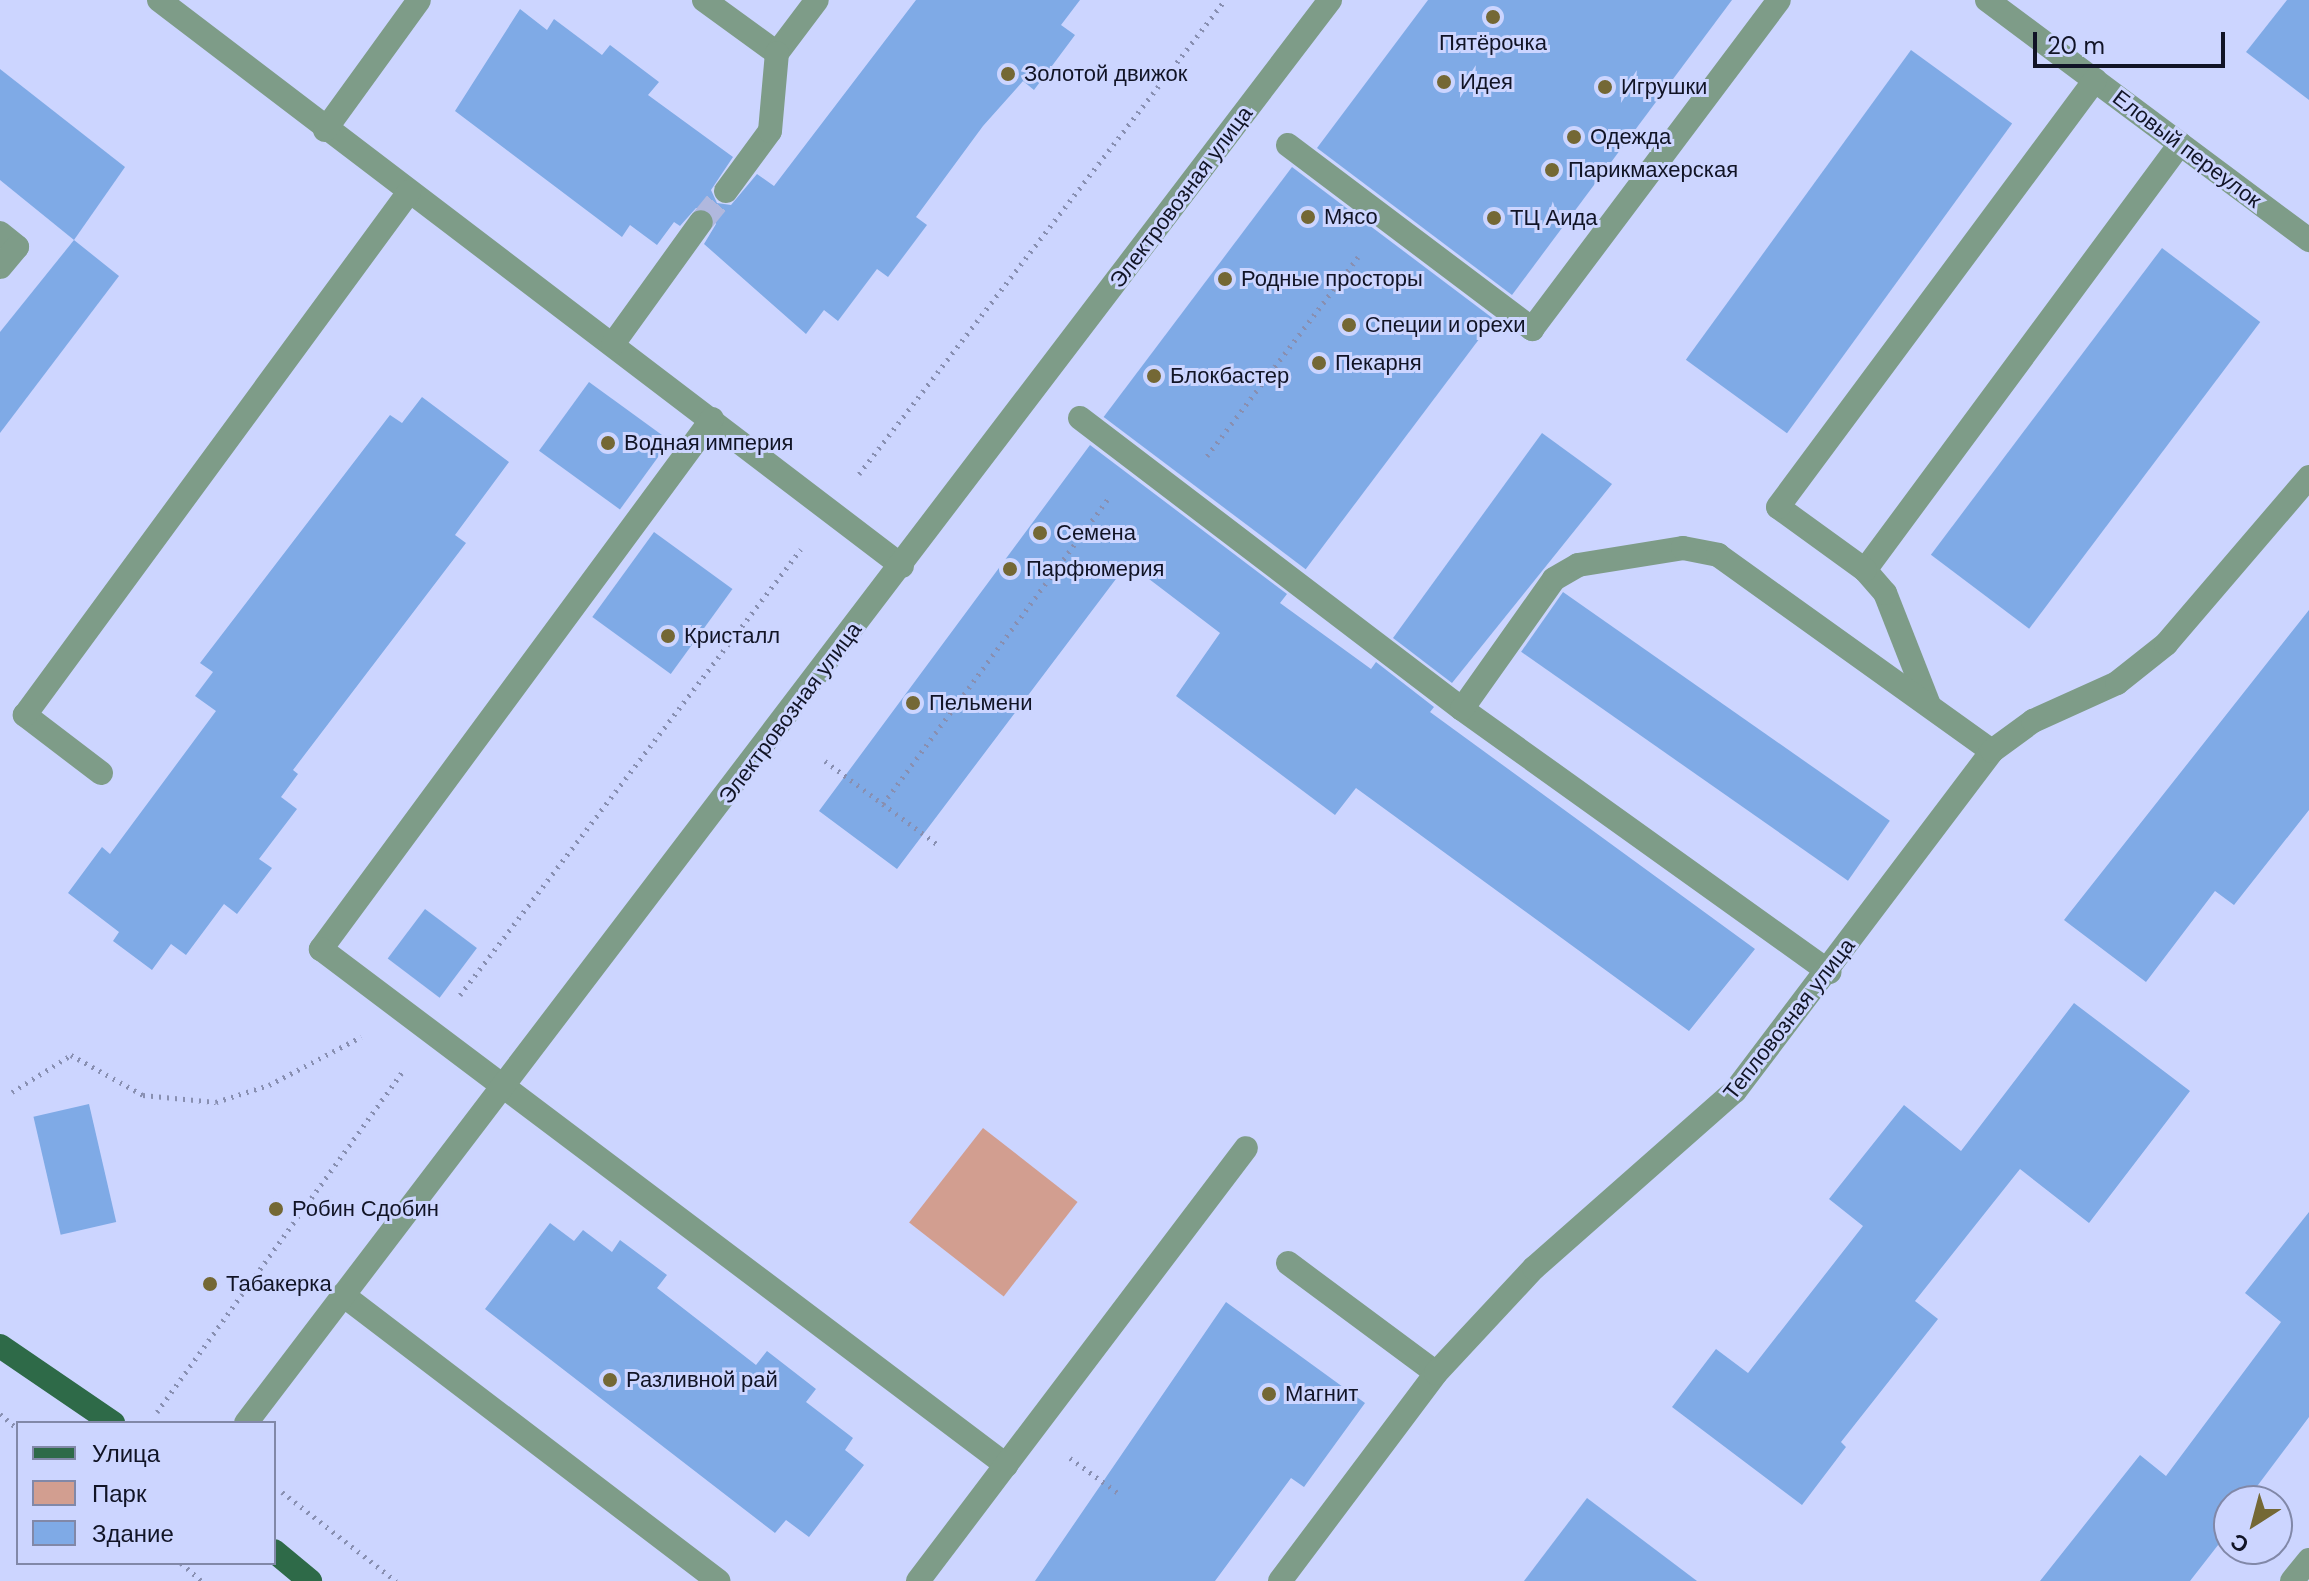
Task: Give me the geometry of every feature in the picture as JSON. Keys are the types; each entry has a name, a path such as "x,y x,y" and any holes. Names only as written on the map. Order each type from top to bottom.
{"main road":[{"path":"0,1346 110,1421"},
{"path":"276,1553 310,1581"}],"street":[{"path":"159,0 325,130 613,344 902,566"},
{"path":"325,130 419,0"},
{"path":"704,0 777,53"},
{"path":"726,191 770,131 777,53 817,0"},
{"name":"Электровозная улица","path":"248,1421 902,566 1330,0"},
{"path":"1288,145 1532,329 1779,0"},
{"name":"Еловый переулок","path":"1987,0 2309,240"},
{"path":"1929,705 1898,616 1865,570 1778,507 2095,80"},
{"path":"1865,570 2180,144"},
{"path":"101,773 25,715 409,192"},
{"path":"613,344 701,222"},
{"path":"0,233 17,247 0,267"},
{"path":"1080,418 1462,709 1829,972"},
{"path":"712,419 321,949 434,1029 1006,1465"},
{"name":"Тепловозная улица","path":"1280,1581 1436,1373 1534,1268 1735,1091 1829,972 1992,751 2033,721 2117,683 2166,644 2309,477"},
{"path":"1462,709 1554,579 1578,565 1683,548 1718,555 1992,751"},
{"path":"918,1581 1246,1148"},
{"path":"1288,1263 1436,1373"},
{"path":"343,1295 719,1581"},
{"path":"2292,1581 2309,1560"}],"path":[{"path":"150,1421 434,1029 1225,0"},
{"path":"1179,492 1386,220"},
{"path":"883,804 1137,461"},
{"path":"825,761 938,845"},
{"path":"12,1092 71,1055 143,1095 216,1102 269,1085 362,1037 434,1029"},
{"path":"0,1414 16,1427"},
{"path":"1033,1430 1121,1495"},
{"path":"282,1492 396,1581"},
{"path":"183,1565 202,1581"}],"green space":[{"path":"983,1128 1078,1202 1004,1296 909,1223"}],"building":[{"path":"916,0 1080,0 1061,25 1075,35 1034,90 1023,81 983,126 916,217 927,225 888,277 877,269 838,321 824,310 806,334 704,244 716,224 709,209 696,208 680,226 674,222 657,245 630,225 622,237 455,111 520,9 547,30 554,19 602,55 610,45 659,82 648,95 733,157 711,190 717,203 731,205 757,174 774,186"},
{"name":"ТЦ Аида","path":"1428,0 1732,0 1512,295 1317,148"},
{"path":"2287,0 2309,0 2309,100 2246,52"},
{"path":"1911,50 2012,123 1787,433 1686,360"},
{"path":"0,69 125,167 74,240 0,180"},
{"path":"1292,167 1494,319 1306,569 1104,417"},
{"path":"74,240 119,276 0,433 0,332"},
{"path":"2162,248 2260,322 2029,629 1931,555"},
{"path":"589,382 670,441 620,510 539,451"},
{"path":"422,397 509,462 455,535 466,543 293,770 298,774 281,797 297,809 259,859 272,868 237,914 224,904 186,955 171,944 152,970 113,941 119,932 68,893 102,847 110,854 216,711 195,696 213,672 200,663 390,415 402,423"},
{"path":"1542,433 1612,484 1452,683 1393,638"},
{"path":"1090,445 1287,594 1280,603 1371,669 1376,662 1434,707 1430,712 1755,949 1689,1031 1356,788 1335,815 1176,696 1220,633 1128,563 897,869 819,811"},
{"path":"654,532 732,589 671,674 592,617"},
{"path":"1563,592 1890,821 1848,881 1521,652"},
{"path":"2309,610 2309,810 2234,905 2215,891 2146,982 2064,920"},
{"path":"425,909 477,948 440,998 388,959"},
{"path":"2074,1003 2190,1091 2089,1223 2020,1169 1915,1301 1938,1319 1841,1442 1846,1447 1802,1505 1672,1407 1716,1349 1748,1373 1863,1226 1829,1199 1904,1105 1961,1151"},
{"path":"89,1104 116,1222 61,1235 33,1117"},
{"path":"2309,1212 2309,1417 2258,1485 2213,1485 2213,1552 2190,1581 2040,1581 2140,1455 2166,1476 2281,1322 2245,1293"},
{"path":"550,1223 574,1241 583,1230 612,1252 620,1240 667,1275 657,1288 756,1365 767,1351 816,1389 806,1402 853,1438 845,1450 864,1465 809,1537 786,1520 775,1533 485,1309"},
{"path":"1226,1302 1365,1403 1304,1487 1291,1478 1215,1581 1035,1581"},
{"path":"1587,1498 1697,1581 1524,1581"}],"tunnel":[{"path":"701,222 726,191"}],"place":[{"name":"Пятёрочка","path":"1493,17"},
{"name":"Золотой движок","path":"1008,74"},
{"name":"Идея","path":"1444,82"},
{"name":"Игрушки","path":"1605,87"},
{"name":"Одежда","path":"1574,137"},
{"name":"Парикмахерская","path":"1552,170"},
{"name":"Мясо","path":"1308,217"},
{"name":"ТЦ Аида","path":"1494,218"},
{"name":"Родные просторы","path":"1225,279"},
{"name":"Cпеции и орехи","path":"1349,325"},
{"name":"Пекарня","path":"1319,363"},
{"name":"Блокбастер","path":"1154,376"},
{"name":"Водная империя","path":"608,443"},
{"name":"Семена","path":"1040,533"},
{"name":"Парфюмерия","path":"1010,569"},
{"name":"Кристалл","path":"668,636"},
{"name":"Пельмени","path":"913,703"},
{"name":"Робин Сдобин","path":"276,1209"},
{"name":"Табакерка","path":"210,1284"},
{"name":"Разливной рай","path":"610,1380"},
{"name":"Магнит","path":"1269,1394"}]}
